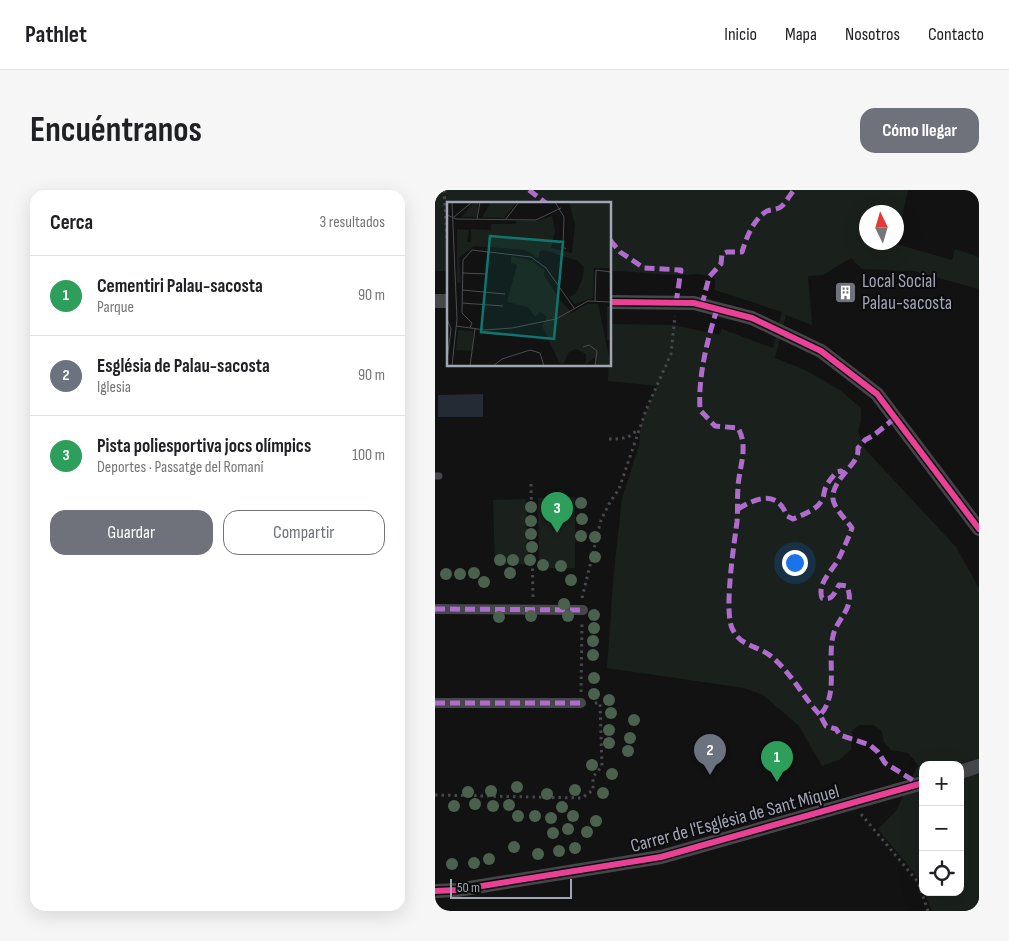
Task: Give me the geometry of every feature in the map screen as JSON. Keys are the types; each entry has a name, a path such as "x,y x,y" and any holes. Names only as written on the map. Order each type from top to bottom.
{"street":[{"path":"611,302 695,303 752,318 821,351 877,394 979,529"},
{"path":"435,608 583,610"},
{"path":"435,703 581,703"},
{"path":"964,771 979,766"},
{"name":"Carrer de l'Església de Sant Miquel","path":"435,891 457,890 661,857 919,784"}],"path":[{"path":"444,190 447,239"},
{"path":"435,795 582,798 593,790 593,777 601,766 600,703 581,703 582,598 601,520 619,489 641,423 671,354 676,303"},
{"path":"609,439 620,440 628,437 635,433 641,423"},
{"path":"531,484 533,610"},
{"path":"853,803 918,882 928,911"}],"shaded area":[{"path":"435,190 908,190 904,208 904,205 859,205 859,250 904,250 904,246 952,260 955,249 979,257 979,289 913,271 862,269 851,258 823,275 808,276 812,325 786,315 775,358 805,370 840,390 861,408 861,421 858,431 864,448 956,547 979,588 979,911 932,911 926,896 964,896 964,761 919,761 919,879 878,829 896,811 918,765 908,753 891,750 884,742 882,731 873,725 859,725 852,731 851,750 839,760 822,766 799,726 763,695 744,688 607,668 614,571 622,498 639,445 641,423 657,386 608,381 609,366 611,366 611,324 674,325 719,335 722,329 773,348 782,312 715,290 715,279 705,275 611,271 611,202 447,202 447,271 435,271"},
{"path":"483,394 483,417 438,417 438,395"},
{"path":"575,497 575,568 539,568 538,498"},
{"path":"526,499 529,564 495,565 493,500"}],"marked path":[{"path":"529,190 544,202"},
{"path":"702,305 709,277 721,264 722,254 742,252 748,234 758,219 767,211 777,209 785,203 794,190"},
{"path":"611,241 620,252 644,268 681,270 676,303"},
{"path":"717,309 704,359 700,384 700,410 715,426 738,428 743,442 729,592 732,628 735,634 743,641 776,660 820,715"},
{"path":"895,418 865,440 858,448 854,461 836,485 834,492 835,505 852,528 838,560 823,583 821,593 822,598 826,599 833,596 839,585 847,586 849,601 848,607 833,636 831,646 831,688 826,707 820,715 826,726 836,729 840,735 870,745 878,752 885,763 919,784"},
{"path":"738,509 753,501 766,498 772,499 778,502 787,516 793,519 818,506 832,478 837,472 841,471 844,474"},
{"path":"435,609 583,610"},
{"path":"435,703 581,703"}],"cycle path":[{"path":"611,302 694,303 752,318 821,351 877,394 979,529"},
{"path":"435,891 457,890 661,857 919,784"}],"place":[{"name":"Local Social Palau-sacosta","path":"846,292"},
{"name":"Pista poliesportiva jocs olímpics","path":"557,533"},
{"name":"Església de Palau-sacosta","path":"710,775"},
{"name":"Cementiri Palau-sacosta","path":"777,782"}]}
